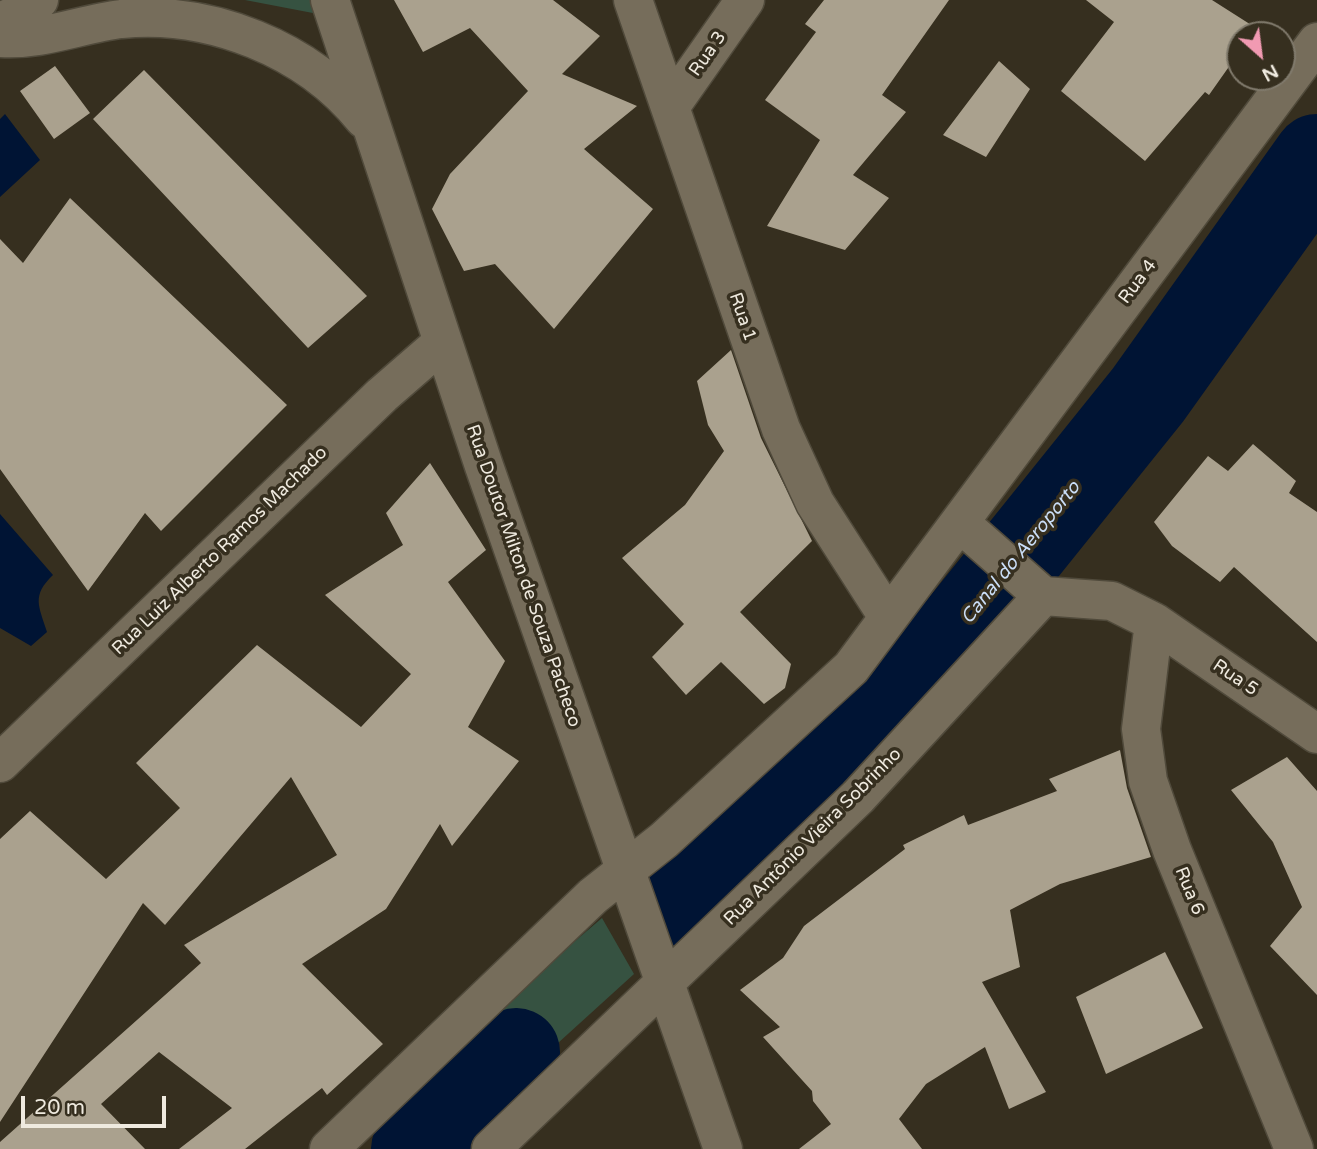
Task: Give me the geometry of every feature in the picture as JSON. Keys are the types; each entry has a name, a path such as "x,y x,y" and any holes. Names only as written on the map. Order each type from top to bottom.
{"street":[{"path":"0,22 27,10 39,0"},
{"name":"Rua Doutor Milton de Souza Pacheco","path":"330,0 443,342 723,1149"},
{"name":"Rua 1","path":"633,0 781,429 815,503 888,617"},
{"name":"Rua 3","path":"670,107 745,0"},
{"path":"0,38 42,35 122,19 161,18 224,29 259,41 317,72 347,98 372,128"},
{"name":"Rua 4","path":"972,533 1317,42"},
{"name":"Rua Luiz Alberto Ramos Machado","path":"0,763 382,395 443,342"},
{"path":"329,1149 593,897 664,840 851,668 888,617 972,533 1033,586 1112,601 1154,622"},
{"name":"Rua Antônio Vieira Sobrinho","path":"491,1149 858,797 1033,586"},
{"name":"Rua 5","path":"1154,622 1317,734"},
{"name":"Rua 6","path":"1154,622 1141,729 1148,781 1172,850 1294,1149"}],"green space":[{"path":"245,0 313,0 318,14"},
{"path":"801,743 840,792 678,942 657,884"},
{"path":"602,918 634,974 536,1063 490,1014"}],"water":[{"path":"5,114 40,160 0,197 0,119"},
{"path":"0,514 53,575 39,595 47,632 31,646 0,628"}],"building":[{"path":"394,0 553,0 600,36 562,74 637,106 584,149 653,209 554,329 495,264 464,271 432,209 450,174 528,91 470,28 423,52"},
{"path":"824,0 949,0 882,95 906,112 853,175 889,198 845,250 767,226 820,140 765,100 816,32 805,24"},
{"path":"1086,0 1212,0 1245,21 1226,21 1226,71 1209,95 1205,92 1145,161 1061,91 1114,22"},
{"path":"999,61 1030,89 986,157 943,135"},
{"path":"55,66 90,113 54,139 20,91"},
{"path":"144,70 367,296 308,348 93,119"},
{"path":"70,198 287,405 161,531 145,513 88,591 0,469 0,239 23,263"},
{"path":"731,350 761,438 812,541 740,612 791,664 785,688 764,704 721,662 686,695 652,657 684,624 622,558 685,505 724,451 708,425 697,381"},
{"path":"1253,444 1296,481 1289,493 1317,512 1317,642 1234,567 1220,582 1172,546 1154,522 1208,456 1228,471"},
{"path":"430,463 486,550 448,582 505,661 468,727 519,761 452,846 440,824 386,909 302,964 383,1044 327,1095 322,1088 245,1149 179,1149 232,1108 159,1052 101,1104 145,1149 0,1149 0,1142 201,963 184,945 337,855 291,777 165,925 143,903 0,1122 0,839 30,811 106,879 180,808 136,763 257,645 361,727 411,674 325,595 403,545 386,513"},
{"path":"1120,750 1127,788 1151,857 1060,884 1010,910 1020,967 982,982 1046,1092 1009,1109 985,1047 926,1084 899,1119 922,1149 799,1149 831,1124 813,1101 812,1091 763,1037 780,1027 740,990 783,958 804,926 905,849 903,845 964,815 968,825 1057,791 1049,779"},
{"path":"1287,757 1317,791 1317,995 1270,946 1302,907 1273,842 1231,790"},
{"path":"1165,952 1203,1028 1106,1074 1076,997"}],"waterway":[{"name":"Canal do Aeroporto","path":"673,903 960,629 1148,395 1317,158"},
{"name":"Canal do Aeroporto","path":"415,1149 516,1052"}]}
